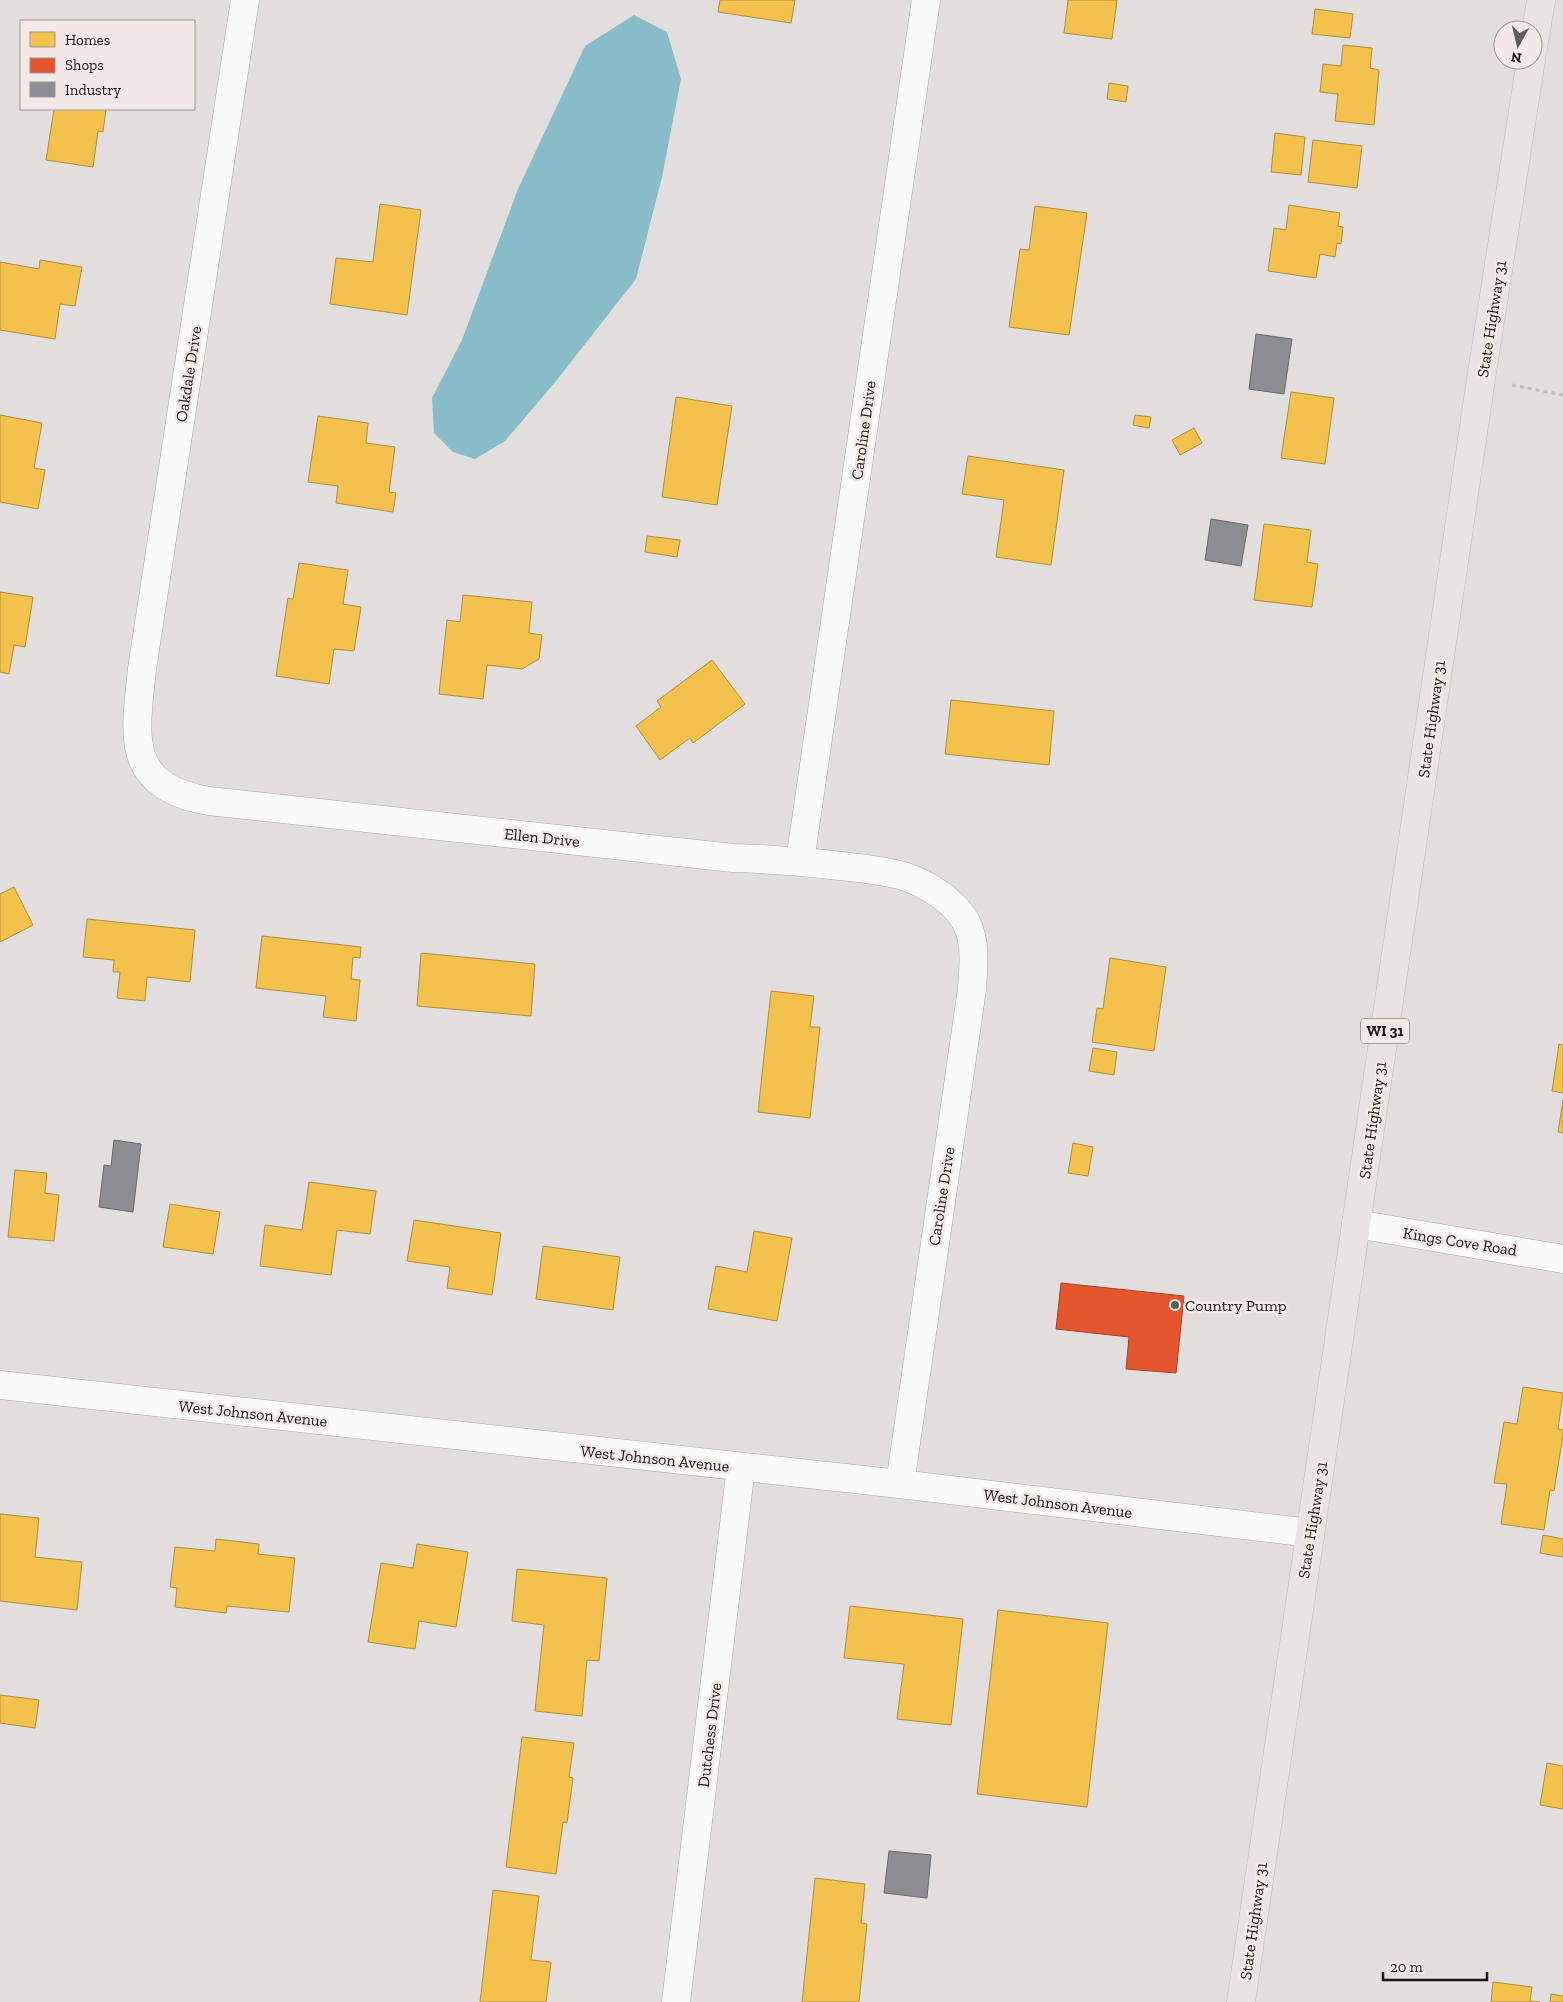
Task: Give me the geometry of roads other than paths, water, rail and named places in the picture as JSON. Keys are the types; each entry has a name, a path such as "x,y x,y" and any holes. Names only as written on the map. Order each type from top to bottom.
{"main road":[{"path":"1538,20 1541,0"},
{"name":"State Highway 31","path":"1241,2002 1529,70"}],"street":[{"name":"Oakdale Drive","path":"138,748 137,716 142,669 245,0"},
{"name":"Caroline Drive","path":"800,861 926,0"},
{"name":"Ellen Drive","path":"138,748 144,765 169,788 195,799 210,802 733,858 800,861 903,876 928,886 946,899 958,911"},
{"name":"Caroline Drive","path":"900,1484 972,989 974,961 969,928 958,911"},
{"name":"Kings Cove Road","path":"1356,1224 1563,1259"},
{"name":"West Johnson Avenue","path":"0,1385 900,1484 1310,1533"},
{"name":"Dutchess Drive","path":"676,2002 741,1468"}],"water":[{"path":"634,15 667,32 681,79 662,177 636,279 556,381 505,441 475,459 453,452 434,433 432,398 462,340 518,189 585,46"}],"place":[{"name":"Country Pump","path":"1175,1305"}]}
